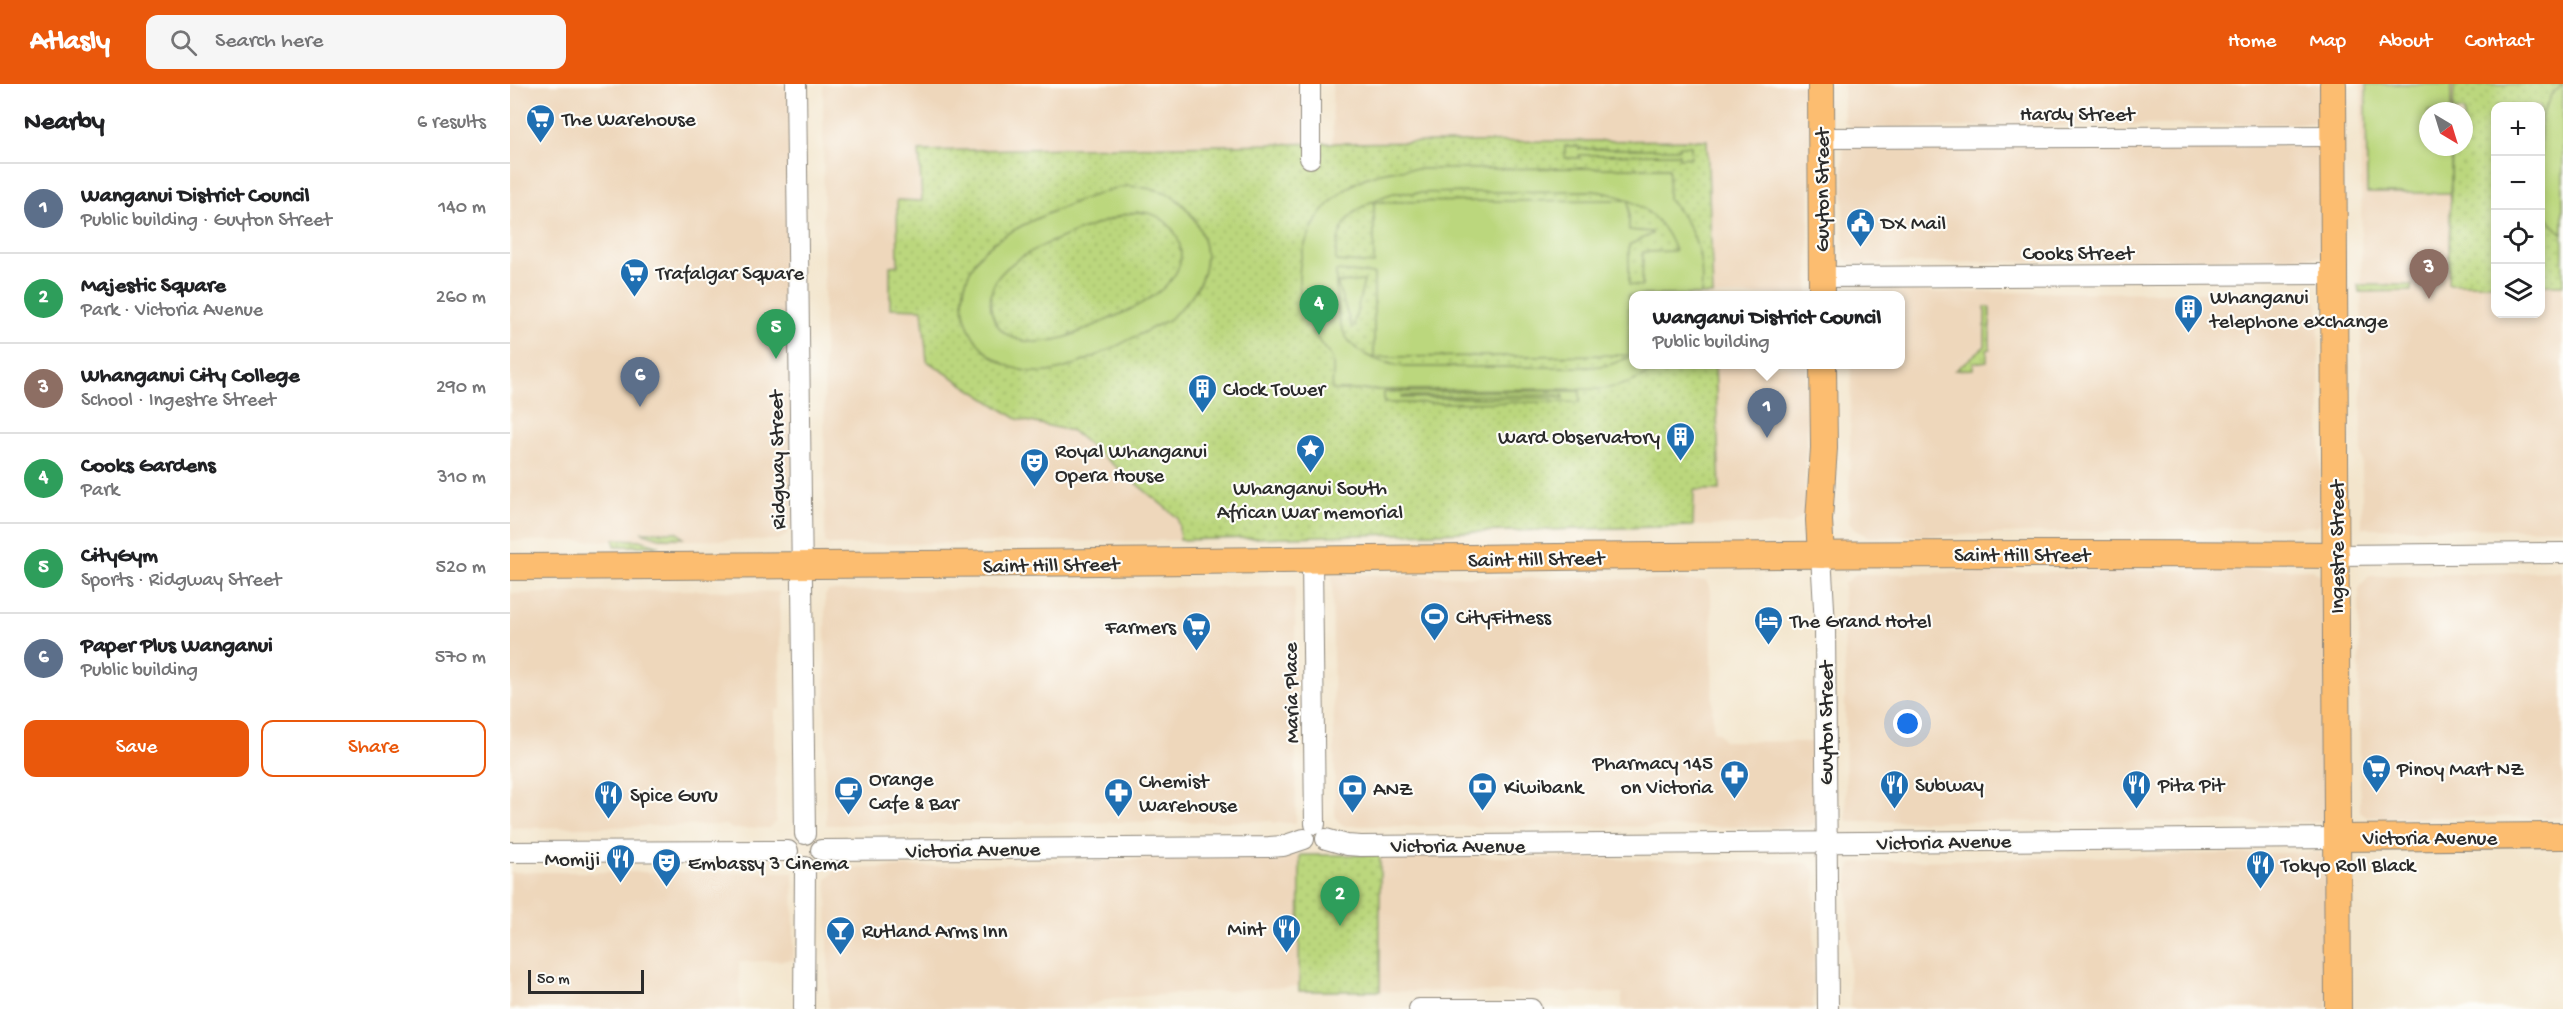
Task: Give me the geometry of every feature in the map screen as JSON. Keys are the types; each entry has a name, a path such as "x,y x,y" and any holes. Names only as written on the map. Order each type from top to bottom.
{"main road":[{"name":"Guyton Street","path":"1821,84 1822,286"},
{"name":"Ingestre Street","path":"2333,84 2338,1009"},
{"name":"Guyton Street","path":"1821,555 1819,520 1824,448 1823,369"},
{"name":"Saint Hill Street","path":"510,567 1821,555 2336,555"},
{"name":"Victoria Avenue","path":"2338,837 2563,836"}],"street":[{"name":"Ridgway Street","path":"796,84 805,834"},
{"path":"1310,84 1310,158"},
{"name":"Hardy Street","path":"1821,138 2334,136"},
{"name":"Cooks Street","path":"1822,286 2335,274"},
{"name":"Saint Hill Street","path":"2336,555 2563,553"},
{"name":"Guyton Street","path":"1821,555 1825,626 1828,1009"},
{"name":"Maria Place","path":"1312,561 1315,834"},
{"path":"805,834 816,839 821,850 816,862 805,867 793,862 789,851 793,839 805,834"},
{"name":"Victoria Avenue","path":"821,850 1269,847 1283,846 1315,834 1347,845 1361,846 2338,837"},
{"path":"510,852 789,851"},
{"path":"804,1009 805,867"},
{"path":"1419,1009 1531,1009"}],"shaded area":[{"path":"510,84 789,84 793,518 787,535 778,540 510,541"},
{"path":"823,84 1303,84 1305,144 919,151 922,201 897,200 898,266 890,266 890,308 922,309 1017,419 1072,430 1179,518 1180,540 830,545 825,542"},
{"path":"1332,84 1811,84 1808,291 1713,291 1707,140 1333,143"},
{"path":"1843,84 2323,84 2322,123 1851,128 1844,122"},
{"path":"2361,84 2563,84 2563,529 2362,528"},
{"path":"1850,144 2323,146 2328,248 2320,257 1850,264 1844,258 1843,150"},
{"path":"1905,292 2307,293 2318,304 2322,520 2317,526 1870,537 1854,529 1849,523 1851,369 1905,369"},
{"path":"1715,369 1808,369 1805,515 1792,524 1693,526 1694,490 1720,489"},
{"path":"2311,569 2327,580 2332,815 2319,822 1848,821 1846,819 1844,583 1856,574"},
{"path":"2563,571 2563,817 2368,817 2360,811 2359,587 2369,576"},
{"path":"1332,574 1706,581 1711,591 1713,731 1718,732 1724,741 1815,742 1815,823 1809,827 1345,826 1335,816"},
{"path":"1295,586 1296,823 1273,823 1272,821 1025,823 1025,821 1013,824 826,825 825,596 828,591"},
{"path":"687,590 779,592 781,709 775,710 776,821 769,828 732,829 727,825 510,828 510,594"},
{"path":"2320,852 2327,863 2327,1009 1850,1009 1848,872 1851,865 1857,862"},
{"path":"1300,855 1299,986 1112,998 1079,1009 829,1009 827,879 837,869"},
{"path":"1380,855 1807,863 1815,871 1813,1009 1622,1009 1622,993 1380,991"},
{"path":"510,872 793,872 794,960 739,962 740,1009 510,1009"}],"green space":[{"path":"2366,84 2451,84 2451,102 2419,102 2419,156 2451,156 2451,193 2367,193"},
{"path":"2454,84 2563,84 2563,285 2545,285 2545,102 2491,102 2491,284 2448,284 2452,156 2473,156 2473,102 2453,102"},
{"path":"2563,84 2563,234 2552,224 2545,212 2545,109 2551,95"},
{"path":"1707,140 1713,291 1629,291 1629,369 1715,369 1720,490 1694,490 1693,526 1180,540 1178,518 1072,431 1017,419 927,361 922,309 890,308 890,266 898,265 897,200 922,201 919,151 1333,143"},
{"path":"1565,146 1578,146 1579,149 1679,149 1679,146 1691,146 1691,157 1679,158 1679,154 1579,155 1579,158 1565,158"},
{"path":"1669,168 1668,199 1685,220 1696,243 1701,268 1701,291 1629,291 1629,355 1374,357 1374,274 1336,271 1338,309 1346,337 1354,347 1383,362 1404,367 1592,367 1609,365 1629,358 1629,369 1655,369 1633,381 1602,389 1332,390 1332,358 1312,329 1302,303 1299,284 1304,247 1321,214 1334,200 1365,178 1409,169","holes":["1594,191 1628,200 1374,202 1374,264 1336,261 1340,235 1344,224 1351,216 1370,202 1394,193","1629,201 1644,209 1662,227 1675,251 1643,252 1642,286 1629,285 1629,245 1652,234 1629,230"]},
{"path":"1127,186 1164,192 1185,207 1194,219 1205,248 1203,274 1197,287 1180,310 1168,320 1075,365 1047,372 1024,371 1003,363 986,351 973,336 965,317 963,297 968,276 980,255 1007,234 1027,223","holes":["1144,212 1160,217 1168,224 1175,233 1181,253 1177,270 1167,285 1151,298 1132,309 1077,333 1052,340 1039,342 1014,338 1004,332 996,322 991,309 992,291 997,279 1010,265 1024,255 1077,232 1125,214"]},
{"path":"1364,281 1355,326 1352,328 1337,283"},
{"path":"2358,285 2412,285 2411,291 2359,292"},
{"path":"1985,307 1990,307 1990,349 1987,350 1987,361 1973,363 1973,369 1956,370 1985,346"},
{"path":"1580,391 1580,402 1384,403 1384,392","holes":["1563,395 1563,398 1401,398 1401,396"]},
{"path":"641,532 677,532 683,538 660,538"},
{"path":"614,539 640,540 660,546 615,546"},
{"path":"1300,855 1380,855 1380,991 1299,991"}],"place":[{"name":"The Warehouse","path":"541,144"},
{"name":"DX Mail","path":"1860,248"},
{"name":"Trafalgar Square","path":"635,298"},
{"name":"Whanganui City College","path":"2429,299"},
{"name":"Whanganui telephone exchange","path":"2189,334"},
{"name":"Cooks Gardens","path":"1319,335"},
{"name":"CityGym","path":"776,359"},
{"name":"Paper Plus Wanganui","path":"640,407"},
{"name":"Clock Tower","path":"1202,414"},
{"name":"Wanganui District Council","path":"1767,438"},
{"name":"Ward Observatory","path":"1681,462"},
{"name":"Whanganui South African War memorial","path":"1310,474"},
{"name":"Royal Whanganui Opera House","path":"1034,488"},
{"name":"CityFitness","path":"1435,642"},
{"name":"The Grand Hotel","path":"1769,646"},
{"name":"Farmers","path":"1197,652"},
{"name":"Pinoy Mart NZ","path":"2376,794"},
{"name":"Pharmacy 145 on Victoria","path":"1734,800"},
{"name":"Subway","path":"1894,810"},
{"name":"Pita Pit","path":"2137,810"},
{"name":"Kiwibank","path":"1483,812"},
{"name":"ANZ","path":"1352,814"},
{"name":"Orange Cafe & Bar","path":"848,816"},
{"name":"Chemist Warehouse","path":"1118,818"},
{"name":"Spice Guru","path":"609,820"},
{"name":"Momiji","path":"621,884"},
{"name":"Embassy 3 Cinema","path":"667,888"},
{"name":"Tokyo Roll Black","path":"2260,890"},
{"name":"Majestic Square","path":"1340,926"},
{"name":"Mint","path":"1286,954"},
{"name":"Rutland Arms Inn","path":"841,956"}]}
